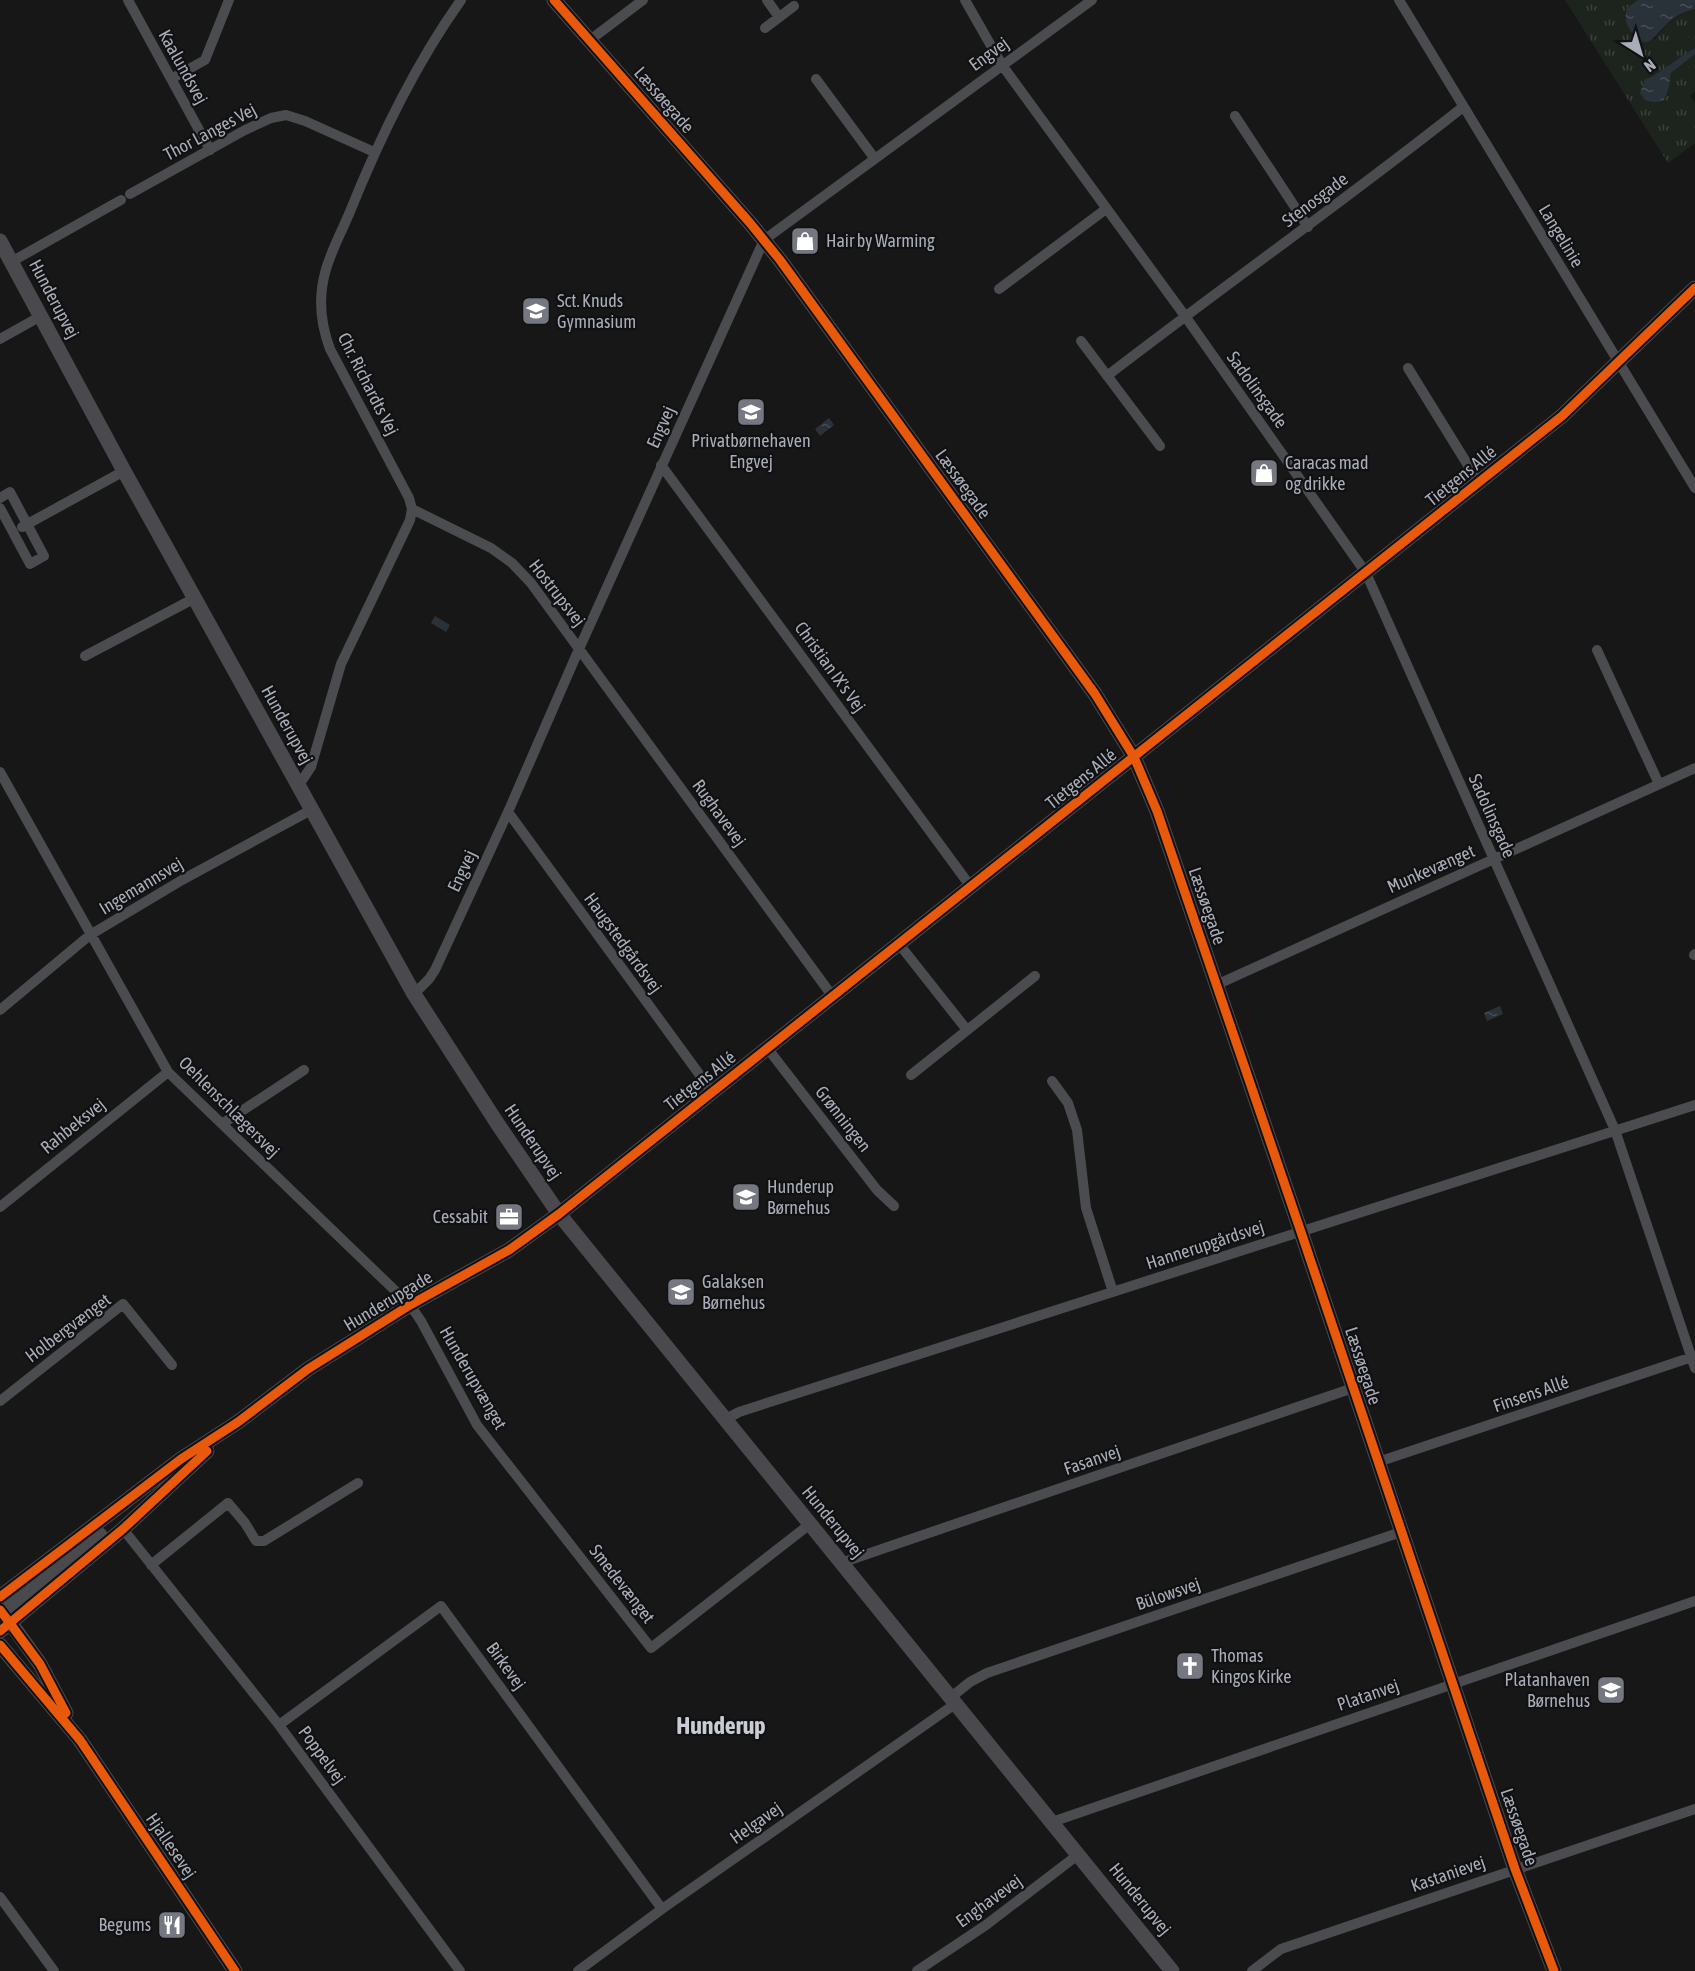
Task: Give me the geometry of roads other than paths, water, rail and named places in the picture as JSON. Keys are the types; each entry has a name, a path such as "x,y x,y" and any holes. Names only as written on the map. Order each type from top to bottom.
{"street":[{"name":"Kaalundsvej","path":"128,0 210,150"},
{"path":"171,79 205,60 229,0"},
{"name":"Chr. Richardts Vej","path":"412,509 409,498 330,350 320,314 325,274 374,152 417,69 461,0"},
{"name":"Læssøegade","path":"554,0 764,240 1095,694 1134,757 1156,811 1301,1232 1515,1869 1554,1971"},
{"path":"590,40 644,0"},
{"path":"766,0 779,17"},
{"name":"Sadolinsgade","path":"964,0 1002,65 1185,316 1366,573 1616,1130 1694,1360"},
{"name":"Engvej","path":"414,994 435,970 764,240 1092,0"},
{"name":"Langelinie","path":"1399,0 1695,488"},
{"path":"765,28 794,6"},
{"path":"816,79 875,159"},
{"name":"Stenosgade","path":"1185,316 1308,227 1463,106"},
{"name":"Thor Langes Vej","path":"11,262 271,118 286,115 305,121 374,152"},
{"path":"1235,116 1308,227"},
{"path":"999,289 1106,210"},
{"name":"Hunderupvej","path":"0,241 311,810 414,994 478,1095 559,1214 1172,1971"},
{"name":"Tietgens Allé","path":"559,1214 1562,416 1695,288"},
{"path":"0,339 41,316"},
{"path":"1107,376 1185,316"},
{"path":"1081,341 1160,446"},
{"path":"1408,368 1479,483"},
{"name":"Christian IX's Vej","path":"661,465 971,887"},
{"path":"13,532 124,471"},
{"path":"0,498 10,492 44,556 30,564 0,508"},
{"path":"297,783 303,779 315,756 341,664 410,519 412,509"},
{"name":"Hostrupsvej","path":"412,509 491,548 512,563 531,583 579,649"},
{"path":"85,656 195,598"},
{"name":"Rughavevej","path":"579,649 833,997"},
{"path":"1597,650 1659,784"},
{"name":"Munkevænget","path":"1216,984 1695,768"},
{"name":"Oehlenschlægersvej","path":"0,772 168,1071 410,1305"},
{"name":"Ingemannsvej","path":"0,1010 90,935 182,880 311,810"},
{"name":"Haugstedgårdsvej","path":"508,812 713,1092"},
{"path":"899,944 967,1030"},
{"path":"911,1075 1035,976"},
{"name":"Grønningen","path":"768,1049 877,1190 894,1206"},
{"path":"222,1124 304,1070"},
{"name":"Rahbeksvej","path":"0,1207 168,1071"},
{"path":"1052,1081 1068,1103 1077,1130 1086,1208 1113,1292"},
{"name":"Hannerupgårdsvej","path":"726,1419 739,1412 1695,1105"},
{"name":"Hunderupgade","path":"0,1597 181,1459 238,1422 308,1369 410,1305 509,1250 559,1214"},
{"name":"Holbergvænget","path":"0,1401 123,1304 172,1365"},
{"name":"Hunderupvænget","path":"410,1305 421,1321 477,1425 509,1466"},
{"name":"Finsens Allé","path":"1378,1462 1694,1360"},
{"name":"Fasanvej","path":"842,1563 1353,1388"},
{"name":"Hunderupgade","path":"2,1621 123,1529 238,1422"},
{"name":"Smedevænget","path":"509,1466 651,1648 810,1524"},
{"path":"151,1565 228,1503 245,1523 256,1541 264,1542 358,1483"},
{"path":"2,1621 113,1524 120,1506"},
{"name":"Poppelvej","path":"123,1529 279,1725 460,1971"},
{"name":"Bülowsvej","path":"952,1701 970,1682 987,1673 1401,1532"},
{"name":"Platanvej","path":"1052,1822 1695,1601"},
{"name":"Birkevej","path":"279,1725 441,1606 662,1909"},
{"name":"Hjallesevej","path":"2,1621 40,1664 80,1740 235,1971"},
{"name":"Hjallesevej","path":"0,1645 80,1740"},
{"name":"Helgavej","path":"578,1971 952,1701"},
{"name":"Kastanievej","path":"1252,1971 1281,1949 1695,1809"},
{"name":"Enghavevej","path":"917,1971 986,1926 1078,1854"},
{"path":"0,1897 54,1971"}],"water":[{"path":"1638,0 1695,0 1695,9 1676,17 1651,40 1643,42 1631,31 1626,19 1627,8"},
{"path":"1695,48 1695,54 1671,73 1668,92 1663,100 1653,102 1645,100 1640,93 1645,80"},
{"path":"829,418 834,425 820,436 815,429"},
{"path":"435,616 450,625 446,632 431,623"},
{"path":"1500,1006 1503,1014 1487,1021 1484,1013"}],"place":[{"name":"Hair by Warming","path":"805,241"},
{"name":"Sct. Knuds Gymnasium","path":"536,311"},
{"name":"Privatbørnehaven Engvej","path":"751,412"},
{"name":"Caracas mad og drikke","path":"1264,473"},
{"name":"Hunderup Børnehus","path":"746,1197"},
{"name":"Cessabit","path":"509,1217"},
{"name":"Galaksen Børnehus","path":"681,1292"},
{"name":"Thomas Kingos Kirke","path":"1190,1666"},
{"name":"Platanhaven Børnehus","path":"1611,1690"},
{"name":"Begums","path":"172,1925"}],"district":[{"name":"Hunderup","path":"721,1726"}]}
